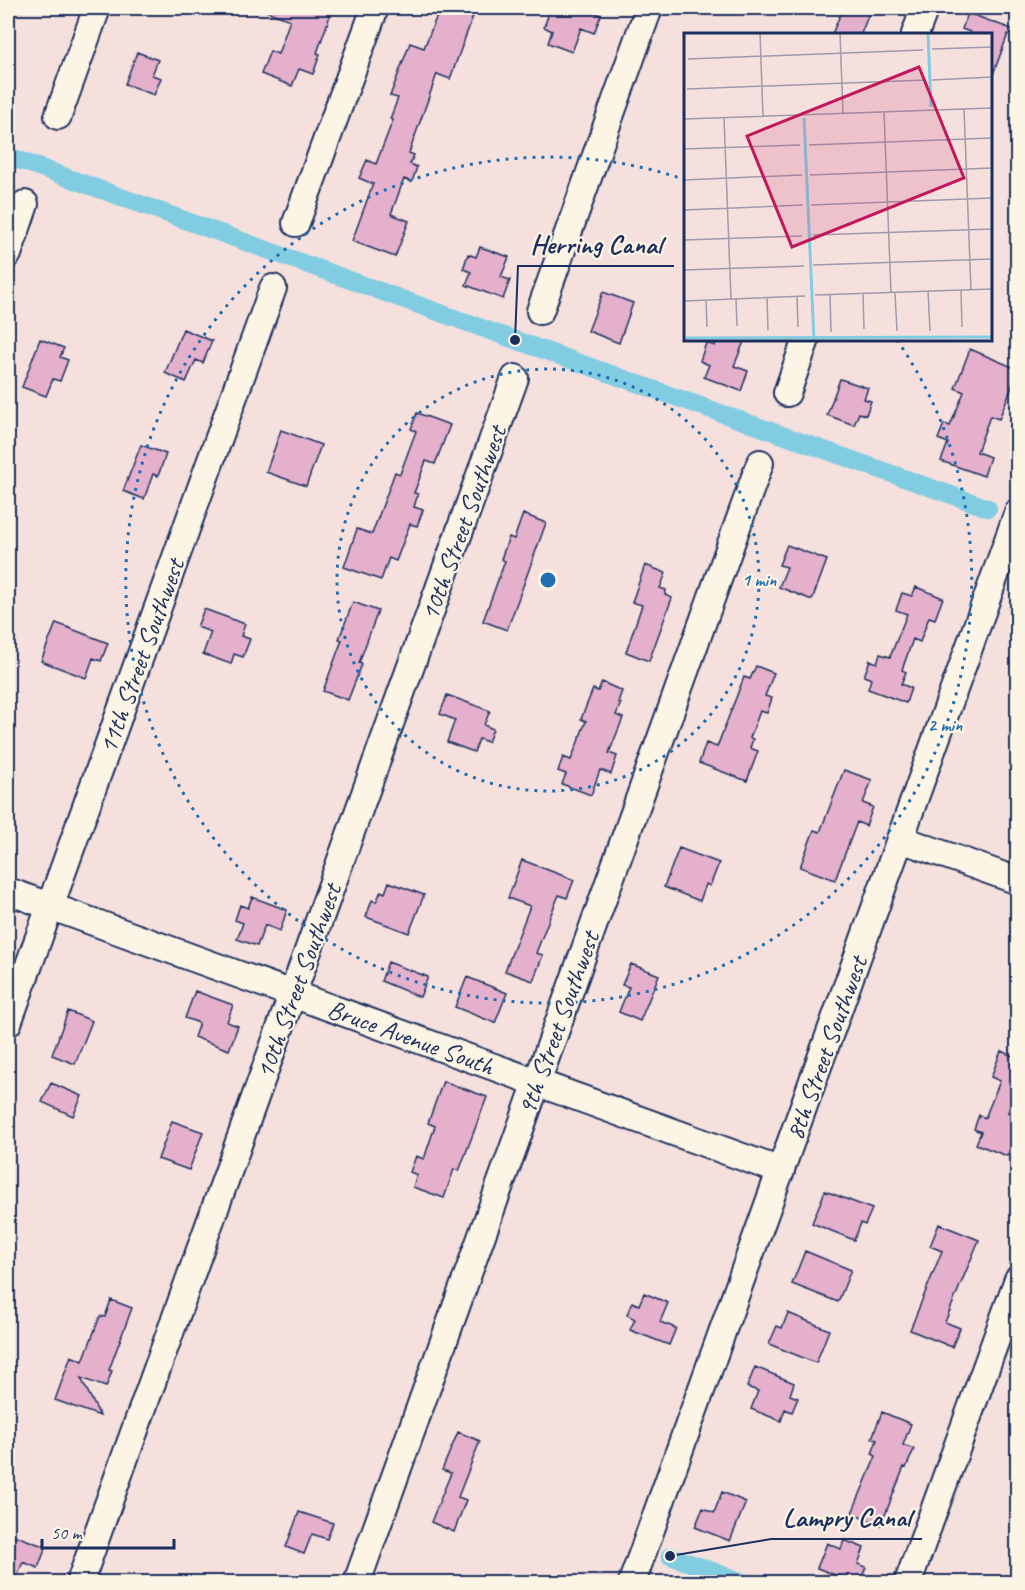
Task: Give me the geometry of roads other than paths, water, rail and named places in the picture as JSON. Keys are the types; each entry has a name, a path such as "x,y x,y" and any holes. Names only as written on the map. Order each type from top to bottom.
{"street":[{"path":"58,116 97,8"},
{"path":"296,223 375,8"},
{"path":"540,311 649,8"},
{"path":"915,33 925,8"},
{"path":"8,254 26,204"},
{"name":"11th Street Southwest","path":"8,1023 273,288"},
{"path":"787,393 806,340"},
{"name":"10th Street Southwest","path":"80,1582 515,378"},
{"name":"9th Street Southwest","path":"357,1582 760,463"},
{"name":"8th Street Southwest","path":"632,1582 1017,512"},
{"path":"901,839 1017,880"},
{"name":"Bruce Avenue South","path":"8,891 781,1171"},
{"path":"908,1582 1017,1279"}],"waterway":[{"path":"8,156 988,508"},
{"path":"670,1556 743,1582"}],"place":[{"name":"Herring Canal","path":"515,340"},
{"name":"Lampry Canal","path":"670,1556"}]}
